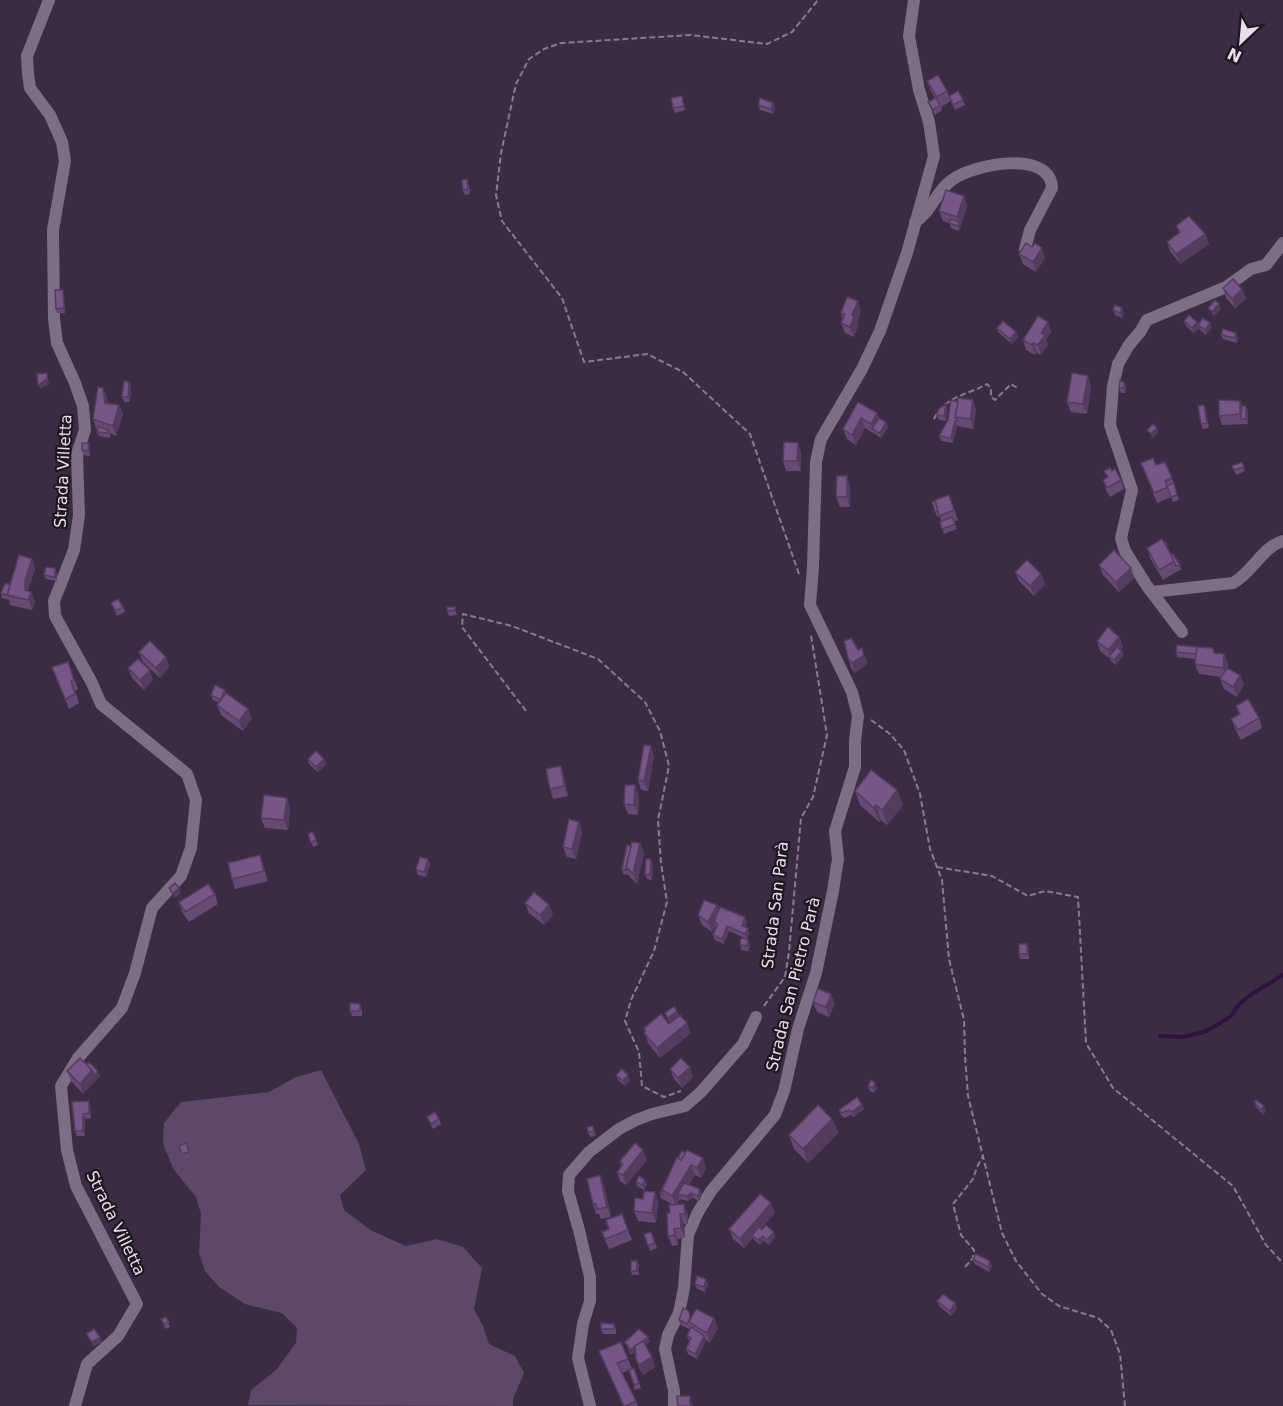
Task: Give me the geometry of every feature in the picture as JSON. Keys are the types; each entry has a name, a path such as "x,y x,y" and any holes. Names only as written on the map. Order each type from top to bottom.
{"street":[{"name":"Strada Villetta","path":"49,0 27,56 30,88 50,115 62,142 65,161 53,230 54,319 57,343 83,406 85,430 78,454 79,515 74,550 54,601 55,616 101,704 187,774 196,800 191,848 181,876 152,908 135,973 122,1008 78,1058 61,1086 67,1150 76,1186 137,1304 118,1336 87,1364 75,1406"},
{"name":"Strada San Pietro Parà","path":"674,1406 674,1391 665,1349 668,1335 679,1313 684,1288 688,1235 696,1214 711,1191 775,1115 784,1091 798,1029 816,974 838,859 835,831 855,767 858,716 852,692 810,605 816,462 821,439 862,369 880,331 907,253 934,156 929,122 919,90 909,36 914,0"},
{"path":"915,222 928,212 942,189 952,179 968,171 998,163 1034,166 1046,171 1052,181 1052,188 1030,230 1025,249"},
{"path":"1182,632 1125,551 1121,538 1132,490 1110,424 1113,386 1118,364 1147,320 1226,287 1251,269 1266,265 1283,243"},
{"path":"1152,592 1233,583 1242,578 1270,548 1283,541"},
{"path":"590,1406 578,1358 583,1324 590,1300 590,1277 567,1191 569,1175 589,1152 619,1130 652,1114 685,1106 701,1092 743,1044 756,1017"}],"path":[{"path":"802,583 750,434 683,372 647,354 584,362 562,298 501,221 496,195 501,153 516,84 530,59 544,49 561,44 691,35 767,44 792,32 818,0"},
{"path":"934,418 942,406 962,394 987,384 991,388 991,397 995,400 1011,384 1019,389"},
{"path":"526,711 462,627 463,614 512,626 598,658 645,702 660,731 669,766 658,820 667,902 654,951 631,1000 625,1021 639,1052 642,1086 664,1097 685,1090"},
{"name":"Strada San Parà","path":"756,1017 784,977 796,888 801,818 813,797 827,735 818,690 811,633"},
{"path":"870,719 890,734 904,750 920,794 930,849 942,880 949,959 964,1020 964,1056 968,1096 1002,1233 1016,1261 1042,1294 1059,1306 1098,1318 1111,1330 1120,1353 1125,1406"},
{"path":"937,867 992,876 1029,896 1045,891 1078,897 1086,1043 1113,1088 1233,1186 1266,1245 1283,1263"},
{"path":"965,1268 973,1258 974,1250 961,1235 953,1204 973,1179 976,1167 983,1156"}],"shaded area":[{"path":"321,1070 359,1144 366,1170 340,1195 344,1210 372,1231 406,1246 437,1239 463,1247 482,1268 474,1309 489,1344 515,1356 524,1373 513,1399 513,1406 248,1405 251,1390 276,1370 296,1343 297,1328 282,1313 245,1304 219,1287 205,1271 199,1253 201,1214 196,1197 174,1170 163,1144 164,1123 181,1102 269,1092 296,1077"}],"building":[{"path":"938,75 947,91 937,97 927,81"},
{"path":"958,91 963,100 953,105 949,96"},
{"path":"682,96 684,106 673,108 671,98"},
{"path":"760,98 773,103 771,109 758,105"},
{"path":"936,98 940,105 933,110 928,102"},
{"path":"467,179 468,189 463,190 462,180"},
{"path":"946,190 964,196 957,217 939,211"},
{"path":"1189,216 1205,234 1176,254 1167,242 1180,232 1176,226"},
{"path":"951,219 959,222 958,226 949,223"},
{"path":"1026,243 1032,247 1035,243 1042,248 1033,262 1019,254"},
{"path":"1233,279 1242,289 1232,299 1223,288"},
{"path":"55,290 63,290 64,308 56,309"},
{"path":"847,297 858,301 850,327 841,323 845,314 841,313"},
{"path":"1215,300 1219,304 1212,312 1208,308"},
{"path":"1115,305 1122,308 1120,313 1113,310"},
{"path":"1189,315 1197,322 1192,328 1184,321"},
{"path":"1038,316 1048,322 1041,333 1045,335 1038,345 1033,343 1032,345 1023,340"},
{"path":"1203,318 1210,323 1205,330 1198,325"},
{"path":"1003,321 1016,332 1010,339 997,328"},
{"path":"1223,329 1236,333 1235,338 1221,335"},
{"path":"47,373 47,379 38,385 37,374"},
{"path":"1072,373 1088,376 1083,404 1067,402"},
{"path":"124,381 129,382 128,397 122,397"},
{"path":"1120,381 1124,382 1124,388 1119,388"},
{"path":"98,387 103,388 105,403 119,405 113,426 93,419"},
{"path":"958,398 973,400 970,419 955,417"},
{"path":"951,400 958,402 955,417 957,421 955,421 951,438 939,436 948,420"},
{"path":"1219,400 1240,401 1240,414 1219,416"},
{"path":"858,402 877,413 871,424 861,418 852,435 843,429"},
{"path":"946,404 944,416 937,415 938,410"},
{"path":"1204,405 1207,423 1201,424 1198,406"},
{"path":"1242,406 1246,406 1246,419 1241,419"},
{"path":"879,418 886,422 880,433 872,429"},
{"path":"1153,424 1157,428 1151,434 1147,430"},
{"path":"98,426 108,430 108,433 97,432"},
{"path":"784,442 798,443 797,461 783,461"},
{"path":"82,443 89,443 88,451 82,450"},
{"path":"1153,458 1156,465 1165,462 1172,478 1165,481 1168,487 1154,493 1141,463"},
{"path":"1242,462 1244,467 1234,470 1232,466"},
{"path":"1110,468 1112,471 1115,469 1121,480 1107,488 1103,480 1108,477 1104,471"},
{"path":"837,476 847,476 847,497 836,497"},
{"path":"1174,483 1177,495 1171,497 1167,486"},
{"path":"949,495 954,510 939,516 935,500"},
{"path":"935,501 938,511 935,512 932,502"},
{"path":"952,517 955,524 942,529 940,522"},
{"path":"1162,539 1175,561 1159,570 1147,548"},
{"path":"1114,550 1131,568 1116,582 1099,565"},
{"path":"1173,554 1180,565 1176,566 1171,555"},
{"path":"19,555 32,559 25,580 25,590 31,592 28,600 7,595"},
{"path":"1027,560 1041,574 1030,586 1015,572"},
{"path":"46,567 55,568 55,577 44,575"},
{"path":"5,583 10,585 7,595 1,593"},
{"path":"118,599 123,607 116,611 111,603"},
{"path":"447,607 455,607 455,610 447,611"},
{"path":"1108,627 1119,637 1108,650 1097,641"},
{"path":"851,638 858,650 862,648 864,655 852,663 848,658 844,641"},
{"path":"150,641 166,657 156,668 139,652"},
{"path":"1177,645 1197,647 1196,654 1176,652"},
{"path":"1117,647 1122,651 1114,660 1109,656"},
{"path":"1197,647 1213,648 1214,653 1224,654 1223,668 1195,664"},
{"path":"138,659 150,670 140,680 128,668"},
{"path":"68,662 74,680 71,681 75,694 65,699 52,667"},
{"path":"1227,668 1240,675 1233,687 1220,679"},
{"path":"215,685 225,690 220,700 211,695"},
{"path":"226,693 248,709 239,721 217,705"},
{"path":"1248,699 1259,718 1238,730 1231,719 1240,714 1236,706"},
{"path":"644,745 651,746 644,781 638,780"},
{"path":"316,751 324,759 316,767 308,759"},
{"path":"561,766 564,786 550,789 546,769"},
{"path":"871,770 897,790 882,810 876,805 874,808 855,791"},
{"path":"625,785 635,785 634,805 624,804"},
{"path":"264,795 287,798 284,820 261,818"},
{"path":"569,819 579,822 572,849 563,847"},
{"path":"313,832 316,840 311,843 308,834"},
{"path":"632,842 640,843 633,874 626,867"},
{"path":"627,845 631,846 627,870 622,869"},
{"path":"260,855 264,871 232,879 228,863"},
{"path":"420,857 428,859 424,872 416,870"},
{"path":"646,859 651,859 650,875 645,874"},
{"path":"175,883 179,888 173,894 169,888"},
{"path":"208,884 215,894 185,912 179,902"},
{"path":"534,892 549,905 540,915 525,903"},
{"path":"704,900 717,905 708,922 698,915"},
{"path":"720,907 745,917 742,926 748,928 745,934 727,926 722,939 713,935 718,924 714,922"},
{"path":"741,938 748,939 747,946 740,945"},
{"path":"1019,944 1027,944 1027,954 1019,954"},
{"path":"818,989 831,994 826,1007 813,1002"},
{"path":"350,1003 360,1004 360,1011 350,1011"},
{"path":"674,1006 677,1011 668,1018 665,1013"},
{"path":"661,1014 669,1024 680,1015 687,1023 657,1048 644,1033 646,1031 644,1028"},
{"path":"80,1058 92,1070 80,1084 67,1071"},
{"path":"681,1058 690,1067 678,1078 670,1069"},
{"path":"89,1062 98,1071 94,1075 87,1065"},
{"path":"622,1069 628,1075 623,1081 616,1075"},
{"path":"871,1080 875,1083 873,1088 868,1086"},
{"path":"857,1097 862,1104 852,1112 849,1110 842,1113 839,1110"},
{"path":"1256,1100 1264,1106 1261,1110 1254,1102"},
{"path":"89,1101 89,1113 83,1114 83,1131 75,1131 72,1102"},
{"path":"818,1105 832,1119 803,1149 789,1135"},
{"path":"435,1112 439,1119 431,1124 427,1117"},
{"path":"593,1126 594,1131 588,1132 587,1127"},
{"path":"186,1143 189,1152 182,1154 179,1146"},
{"path":"635,1143 643,1150 623,1175 617,1172 623,1164 620,1161"},
{"path":"687,1150 703,1158 697,1168 691,1165 672,1196 662,1190 677,1157 681,1160"},
{"path":"682,1151 685,1153 681,1160 678,1158"},
{"path":"600,1175 607,1207 597,1209 596,1204 593,1204 587,1179"},
{"path":"639,1176 645,1180 642,1185 636,1182"},
{"path":"684,1183 700,1189 698,1196 691,1193 687,1196 678,1194"},
{"path":"644,1191 655,1192 652,1213 634,1211 635,1198 643,1199"},
{"path":"760,1194 771,1203 740,1239 729,1229"},
{"path":"684,1204 685,1214 680,1214 681,1228 674,1229 675,1235 668,1236 669,1205"},
{"path":"622,1214 628,1230 605,1239 602,1232 609,1229 606,1220"},
{"path":"766,1225 774,1232 767,1240 763,1236 758,1240 752,1235 759,1227 762,1230"},
{"path":"651,1232 655,1243 648,1246 644,1234"},
{"path":"976,1254 990,1261 988,1267 973,1259"},
{"path":"631,1261 637,1261 637,1271 631,1271"},
{"path":"697,1276 706,1279 704,1287 695,1284"},
{"path":"943,1294 955,1303 950,1311 937,1301"},
{"path":"683,1308 689,1311 690,1318 687,1324 679,1320"},
{"path":"696,1309 714,1318 707,1333 689,1322"},
{"path":"166,1317 169,1322 164,1324 161,1319"},
{"path":"601,1323 614,1324 614,1329 601,1329"},
{"path":"691,1327 704,1336 695,1354 686,1349 691,1338 687,1336"},
{"path":"94,1329 100,1337 92,1342 86,1334"},
{"path":"639,1329 648,1337 630,1350 625,1342"},
{"path":"643,1341 652,1357 639,1365 635,1346"},
{"path":"621,1342 628,1359 617,1363 636,1401 626,1406 599,1351"},
{"path":"634,1368 639,1383 634,1385 629,1370"},
{"path":"677,1396 690,1396 690,1406 678,1406"}],"waterway":[{"path":"1160,1036 1183,1037 1204,1032 1231,1016 1239,1004 1283,975"}]}
